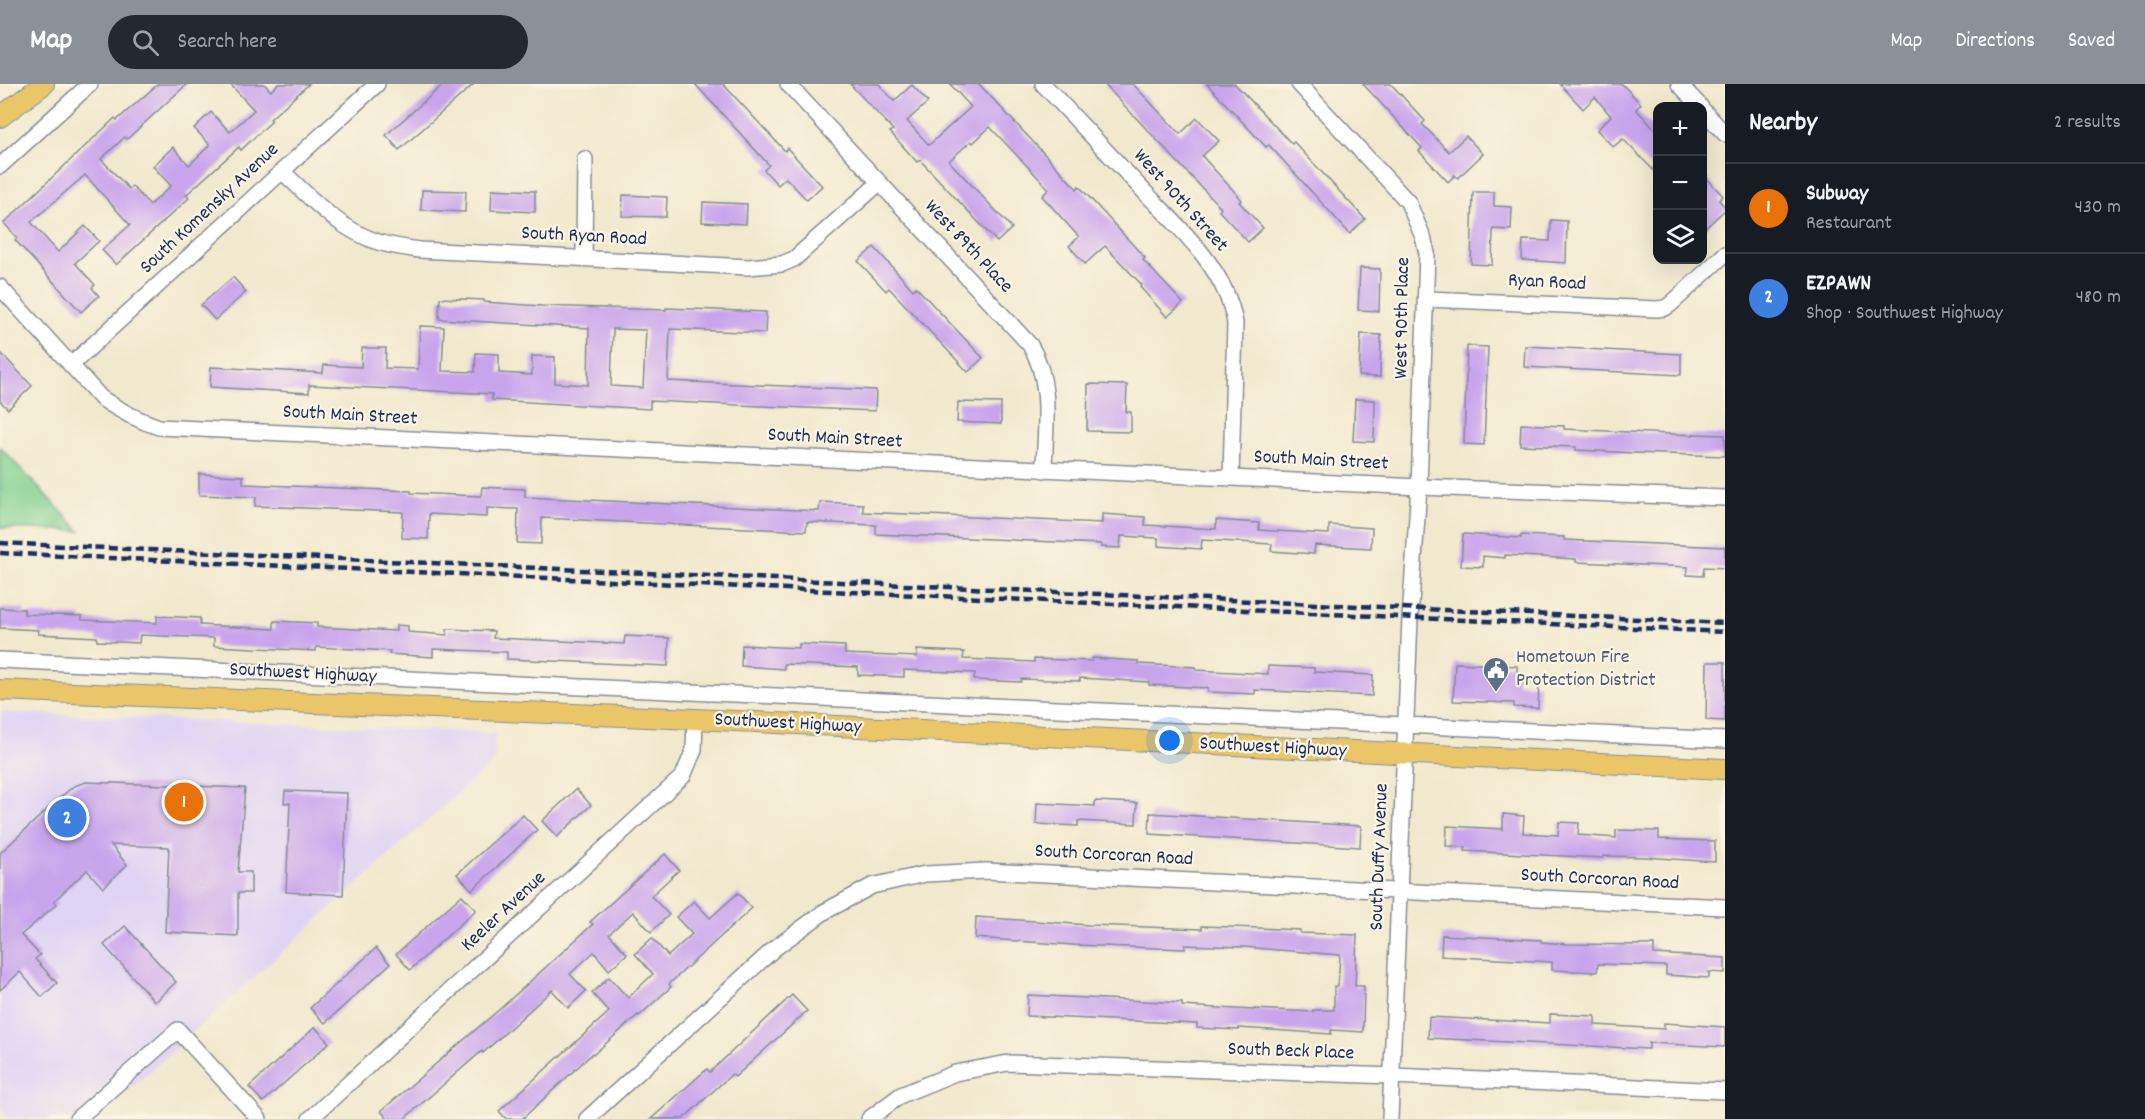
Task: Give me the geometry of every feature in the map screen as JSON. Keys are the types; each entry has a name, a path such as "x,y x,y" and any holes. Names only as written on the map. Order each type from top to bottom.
{"main road":[{"path":"0,117 44,84"},
{"name":"Southwest Highway","path":"0,690 695,719 1725,769"}],"street":[{"path":"0,166 90,84"},
{"name":"South Komensky Avenue","path":"71,365 377,84"},
{"name":"West 89th Place","path":"788,84 1020,334 1036,356 1043,371 1046,388 1044,470"},
{"name":"West 90th Street","path":"1043,84 1203,254 1225,287 1232,303 1235,323 1231,477"},
{"name":"West 90th Place","path":"1299,84 1408,202 1423,237 1427,253 1419,487 1412,598"},
{"path":"1679,84 1696,102"},
{"path":"1707,114 1725,134"},
{"path":"584,258 585,159"},
{"name":"South Ryan Road","path":"282,171 335,220 377,242 419,250 748,267 782,264 794,260 879,183"},
{"name":"Ryan Road","path":"1427,299 1665,308 1725,254"},
{"name":"South Main Street","path":"0,287 101,398 119,411 139,421 159,427 1044,470 1725,498"},
{"name":"South Duffy Avenue","path":"1390,1119 1412,598"},
{"name":"Southwest Highway","path":"0,660 1725,740"},
{"path":"641,717 643,690"},
{"name":"Keeler Avenue","path":"310,1119 683,776 694,750 695,719"},
{"name":"South Corcoran Road","path":"587,1119 775,948 824,912 872,886 925,874 986,871 1725,906"},
{"path":"77,1119 178,1030 259,1119"},
{"name":"South Beck Place","path":"869,1119 901,1095 955,1073 1008,1063 1393,1076 1725,1091"}],"shaded area":[{"path":"0,712 495,733 495,760 97,1119 9,1119 0,1109"}],"green space":[{"path":"0,447 80,531 0,528"}],"building":[{"path":"158,84 187,84 127,139 125,137 101,159 129,189 132,186 150,205 171,186 153,166 173,147 189,165 210,145 194,128 211,112 230,132 254,110 230,84 264,84 271,91 278,84 309,84 270,119 272,121 241,150 239,147 186,195 189,198 116,265 102,250 130,225 85,175 31,222 58,252 85,226 99,241 75,263 95,285 92,288 99,296 81,312 15,240 17,238 4,223 115,118 117,120"},
{"path":"444,84 474,84 399,150 386,135"},
{"path":"695,84 723,84 785,151 787,148 822,186 807,200 786,178 778,185 764,170 769,165"},
{"path":"850,84 879,84 894,101 912,85 928,102 907,121 929,145 971,107 950,84 979,84 1077,189 1079,186 1183,303 1167,317 1140,287 1142,285 1105,246 1085,264 1069,246 1079,237 1042,196 1049,189 990,127 949,161 1012,228 997,242 920,160 917,162 890,132 893,130"},
{"path":"1104,84 1133,84 1180,134 1197,118 1219,141 1202,156 1242,200 1239,202 1263,228 1248,242 1219,211 1221,208"},
{"path":"1207,84 1235,84 1292,144 1294,142 1365,219 1350,234 1269,145 1266,147"},
{"path":"1363,84 1391,84 1425,121 1422,124 1449,152 1466,136 1483,154 1458,178 1455,175 1448,182 1419,151 1422,148"},
{"path":"1560,84 1622,84 1641,104 1636,109 1653,128 1653,170 1623,139 1613,147 1597,130 1611,116 1595,97 1583,109"},
{"path":"1707,178 1723,196 1719,200 1725,210 1707,226"},
{"path":"492,189 535,191 535,212 491,210"},
{"path":"422,190 466,191 465,212 421,210"},
{"path":"1473,192 1494,192 1494,206 1512,207 1511,230 1493,229 1492,265 1471,264"},
{"path":"623,195 667,197 666,217 622,216"},
{"path":"703,202 747,204 746,224 702,222"},
{"path":"1551,220 1567,221 1566,263 1522,260 1523,240 1550,241"},
{"path":"874,247 913,290 916,287 983,358 968,372 889,288 886,291 858,261"},
{"path":"1360,268 1380,269 1379,311 1358,310"},
{"path":"233,277 246,292 215,320 201,305"},
{"path":"440,298 542,306 766,312 765,333 670,329 668,381 876,390 875,411 650,401 650,409 492,400 492,394 435,391 309,385 309,393 210,387 211,367 323,373 324,365 361,367 362,348 386,348 385,368 418,369 420,326 444,327 442,371 475,372 476,353 499,354 499,373 532,375 532,356 555,357 555,383 588,385 589,328 439,319","holes":["613,329 646,330 643,388 611,386"]},
{"path":"1361,334 1381,335 1380,377 1359,376"},
{"path":"1467,346 1488,347 1484,445 1464,444"},
{"path":"1525,346 1681,354 1681,375 1524,367"},
{"path":"0,352 32,386 8,409 0,401"},
{"path":"1088,384 1127,385 1126,412 1131,412 1131,432 1087,431"},
{"path":"1355,399 1375,400 1374,442 1353,441"},
{"path":"958,402 1001,403 1001,424 957,422"},
{"path":"1521,424 1564,426 1564,429 1725,435 1725,456 1576,450 1576,447 1520,445"},
{"path":"199,474 243,476 243,484 411,491 411,493 481,496 482,487 525,489 525,497 819,511 820,502 863,504 863,512 1102,523 1102,514 1145,517 1145,525 1216,529 1216,520 1259,523 1259,530 1329,534 1329,525 1372,528 1371,548 1315,545 1314,554 1271,551 1272,544 1202,540 1201,549 1158,546 1158,538 1121,536 1120,548 1101,547 1101,544 876,534 876,525 807,522 806,531 542,518 541,544 517,543 518,509 487,508 487,517 429,514 428,539 402,538 403,512 255,506 256,497 199,495"},
{"path":"1463,534 1521,538 1521,535 1564,537 1564,540 1725,547 1725,568 1704,567 1703,576 1687,575 1688,567 1576,562 1576,559 1505,555 1505,558 1483,556 1483,567 1461,566"},
{"path":"0,608 24,609 24,614 82,616 82,620 157,623 157,616 200,618 200,625 274,629 274,621 317,623 317,627 396,631 396,625 408,626 408,632 447,635 447,629 494,631 493,638 624,644 625,636 669,638 668,666 507,659 507,652 433,649 433,657 389,654 390,651 316,647 316,651 214,646 214,638 140,635 139,643 97,641 97,637 38,634 39,630 0,628"},
{"path":"799,644 845,646 845,654 917,657 917,650 964,652 963,659 1034,662 1034,659 1092,661 1092,658 1138,661 1138,664 1196,667 1196,670 1268,674 1268,666 1314,668 1314,672 1373,675 1372,696 1255,690 1255,694 1208,692 1208,688 1080,678 1080,681 974,680 975,673 904,670 904,677 858,675 858,667 784,664 784,669 741,666 742,645 799,648"},
{"path":"1707,662 1725,662 1725,721 1706,720"},
{"name":"Hometown Fire Protection District","path":"1455,663 1517,666 1517,683 1539,684 1538,708 1514,707 1514,703 1453,701"},
{"path":"86,782 245,788 238,872 251,872 251,893 238,893 238,936 165,932 169,847 111,845 127,865 103,888 87,870 54,901 57,904 21,935 40,955 35,959 57,983 42,997 20,972 0,990 0,853 63,795 74,786"},
{"path":"576,789 591,805 557,837 542,821"},
{"path":"285,791 347,793 343,895 286,892 290,803 284,803"},
{"path":"1095,801 1137,803 1136,824 1078,821 1078,826 1036,824 1037,803 1095,806"},
{"path":"1150,813 1361,826 1360,847 1149,834"},
{"path":"1503,814 1524,816 1523,833 1558,835 1559,822 1579,823 1578,835 1616,838 1616,830 1659,831 1659,839 1715,841 1715,862 1645,857 1603,856 1603,858 1465,851 1466,847 1446,846 1447,826 1503,829"},
{"path":"523,815 537,830 472,890 457,874"},
{"path":"665,854 679,870 651,896 669,915 651,932 633,912 609,934 627,954 609,970 594,952 570,974 586,991 568,1008 552,990 483,1053 482,1051 404,1119 388,1119 381,1111 501,1008"},
{"path":"738,893 752,908 669,984 671,987 593,1053 522,1119 506,1119 499,1111 609,1012 592,993 609,977 628,998 653,974 635,954 652,938 668,956 692,934 676,917 694,901 710,918"},
{"path":"462,895 476,910 410,970 396,954"},
{"path":"976,917 1089,925 1202,929 1202,926 1258,928 1300,930 1300,933 1357,935 1355,986 1364,986 1363,1032 1331,1030 1331,1034 1239,1028 1239,1030 1197,1028 1197,1024 1027,1016 1028,995 1182,1003 1182,1006 1254,1010 1313,1012 1313,1010 1334,1010 1334,986 1338,986 1340,955 1243,947 1185,945 1185,949 1074,945 975,938"},
{"path":"125,926 176,982 155,1002 104,945"},
{"path":"1442,935 1541,940 1541,942 1568,944 1654,945 1654,954 1725,958 1725,973 1709,972 1709,978 1666,975 1666,966 1598,964 1597,972 1552,970 1552,962 1441,956"},
{"path":"376,948 390,964 325,1023 310,1008"},
{"path":"792,995 807,1011 735,1077 732,1074 683,1119 651,1119 707,1069 710,1072"},
{"path":"1550,1014 1595,1016 1595,1025 1664,1029 1664,1023 1725,1027 1725,1047 1649,1043 1649,1049 1428,1038 1429,1017 1550,1023"},
{"path":"315,1027 329,1043 263,1102 249,1087"}],"railway":[{"path":"0,543 1725,623"},
{"path":"0,553 1725,632"}],"place":[{"name":"Hometown Fire Protection District","path":"1496,693"},
{"name":"Subway","path":"184,802"},
{"name":"EZPAWN","path":"67,818"}]}
